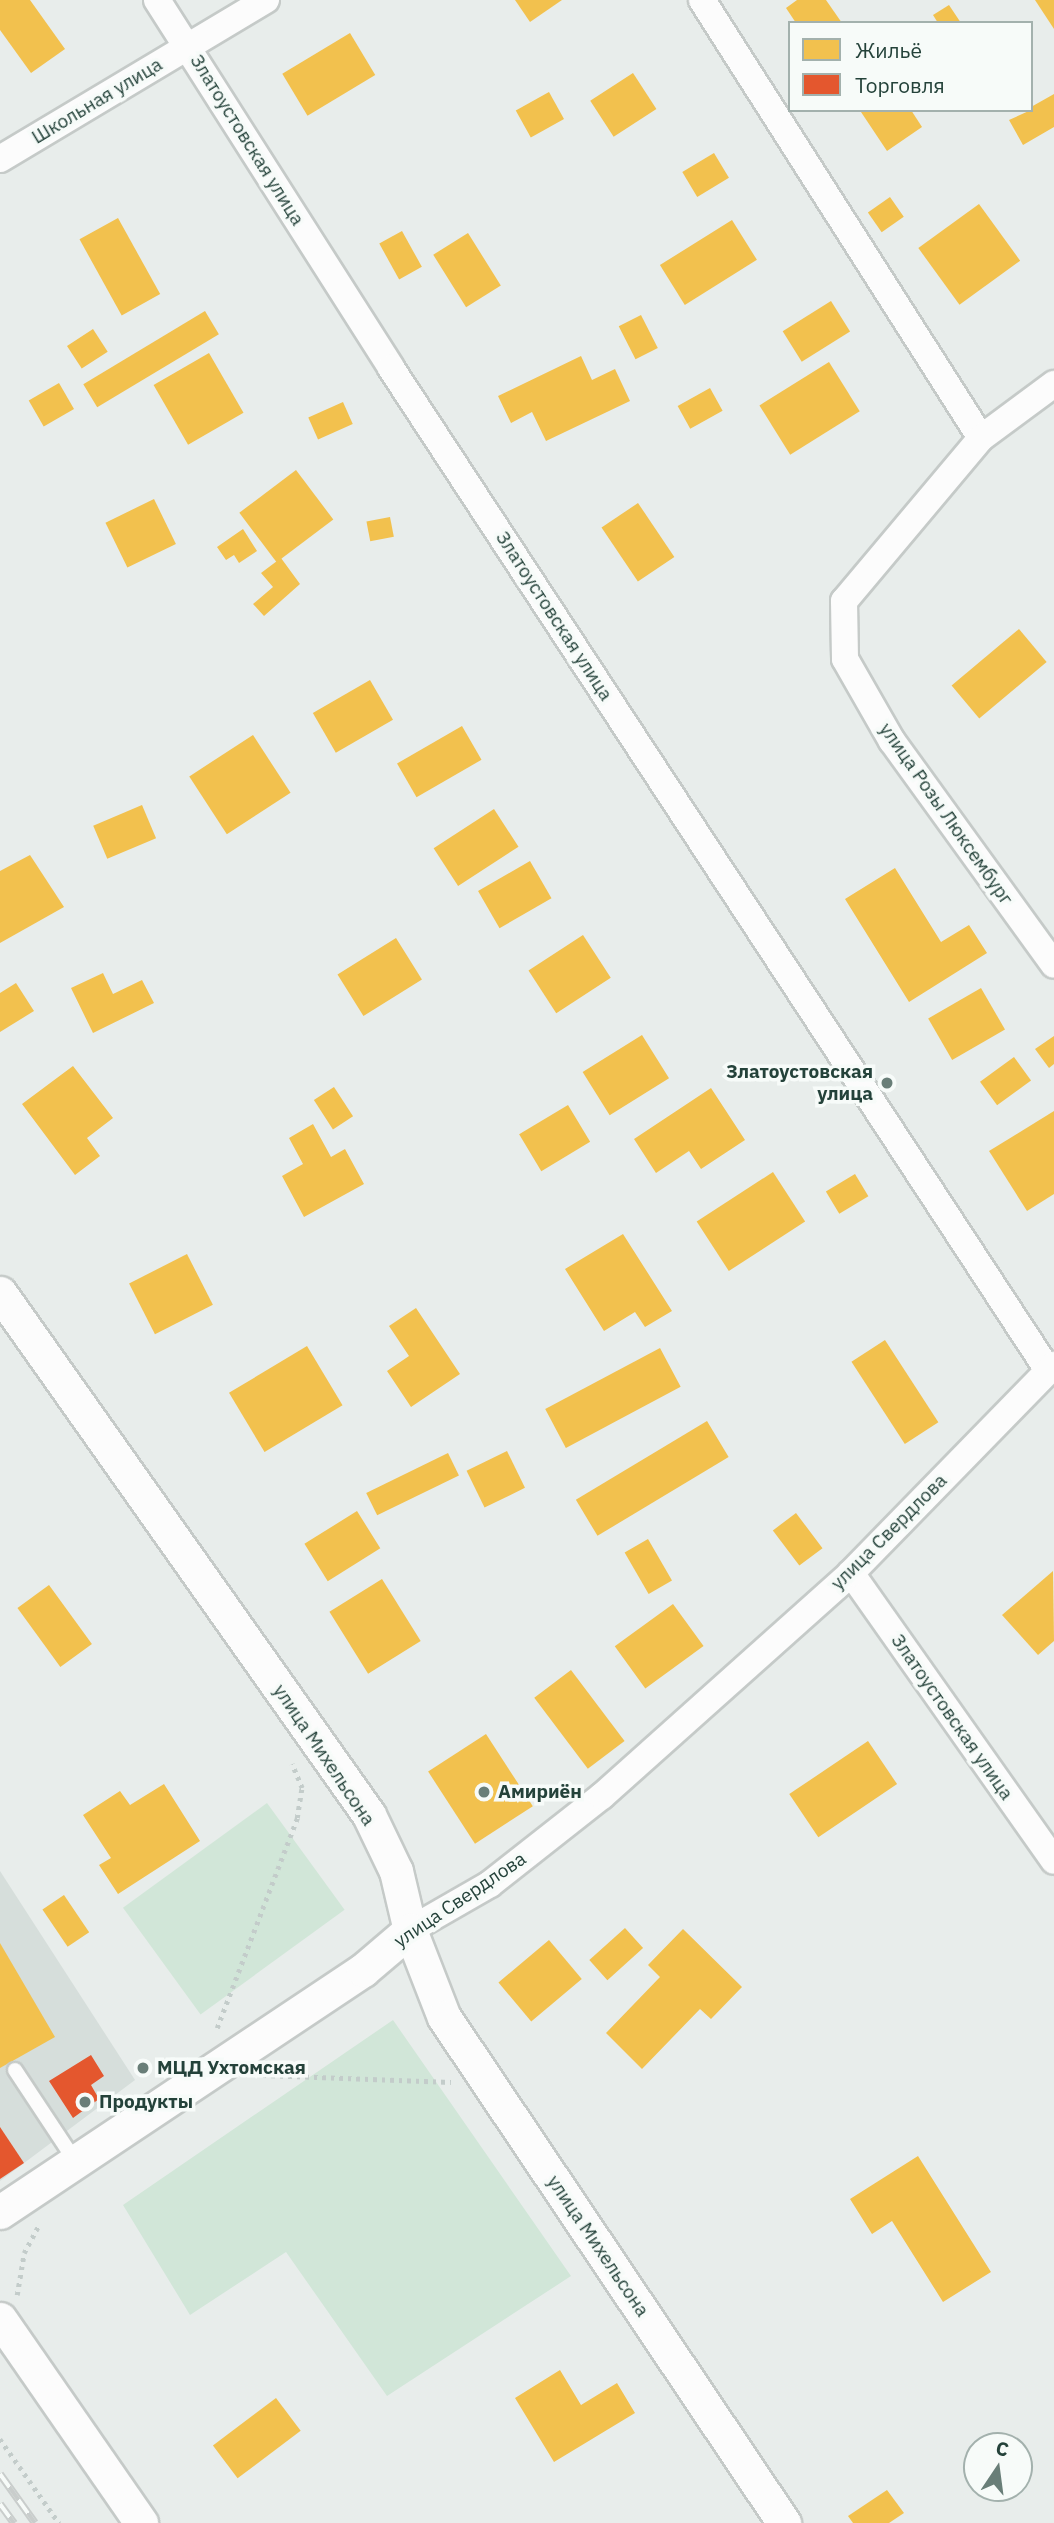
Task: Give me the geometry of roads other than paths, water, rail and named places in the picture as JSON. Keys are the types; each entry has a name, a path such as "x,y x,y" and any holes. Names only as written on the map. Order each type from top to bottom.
{"street":[{"name":"Златоустовская улица","path":"158,0 391,368 1051,1368"},
{"name":"Школьная улица","path":"0,159 266,0"},
{"path":"702,0 981,438 1054,384"},
{"name":"улица Розы Люксембург","path":"981,438 844,601 845,659 892,741 1054,965"},
{"name":"улица Михельсона","path":"0,1293 369,1815 396,1871 410,1930 444,2017 784,2523"},
{"name":"улица Свердлова","path":"2,2214 363,1970 410,1930 490,1884 602,1796 851,1573 1051,1368"},
{"name":"Златоустовская улица","path":"851,1573 1054,1861"},
{"path":"9,2314 141,2523"}],"lane":[{"path":"16,2070 76,2162"}],"railway":[{"path":"0,2474 35,2523"},
{"path":"0,2504 14,2523"}],"place":[{"name":"Златоустовская улица","path":"887,1083"},
{"name":"Амириён","path":"484,1792"},
{"name":"МЦД Ухтомская","path":"143,2068"},
{"name":"Продукты","path":"85,2102"}]}
